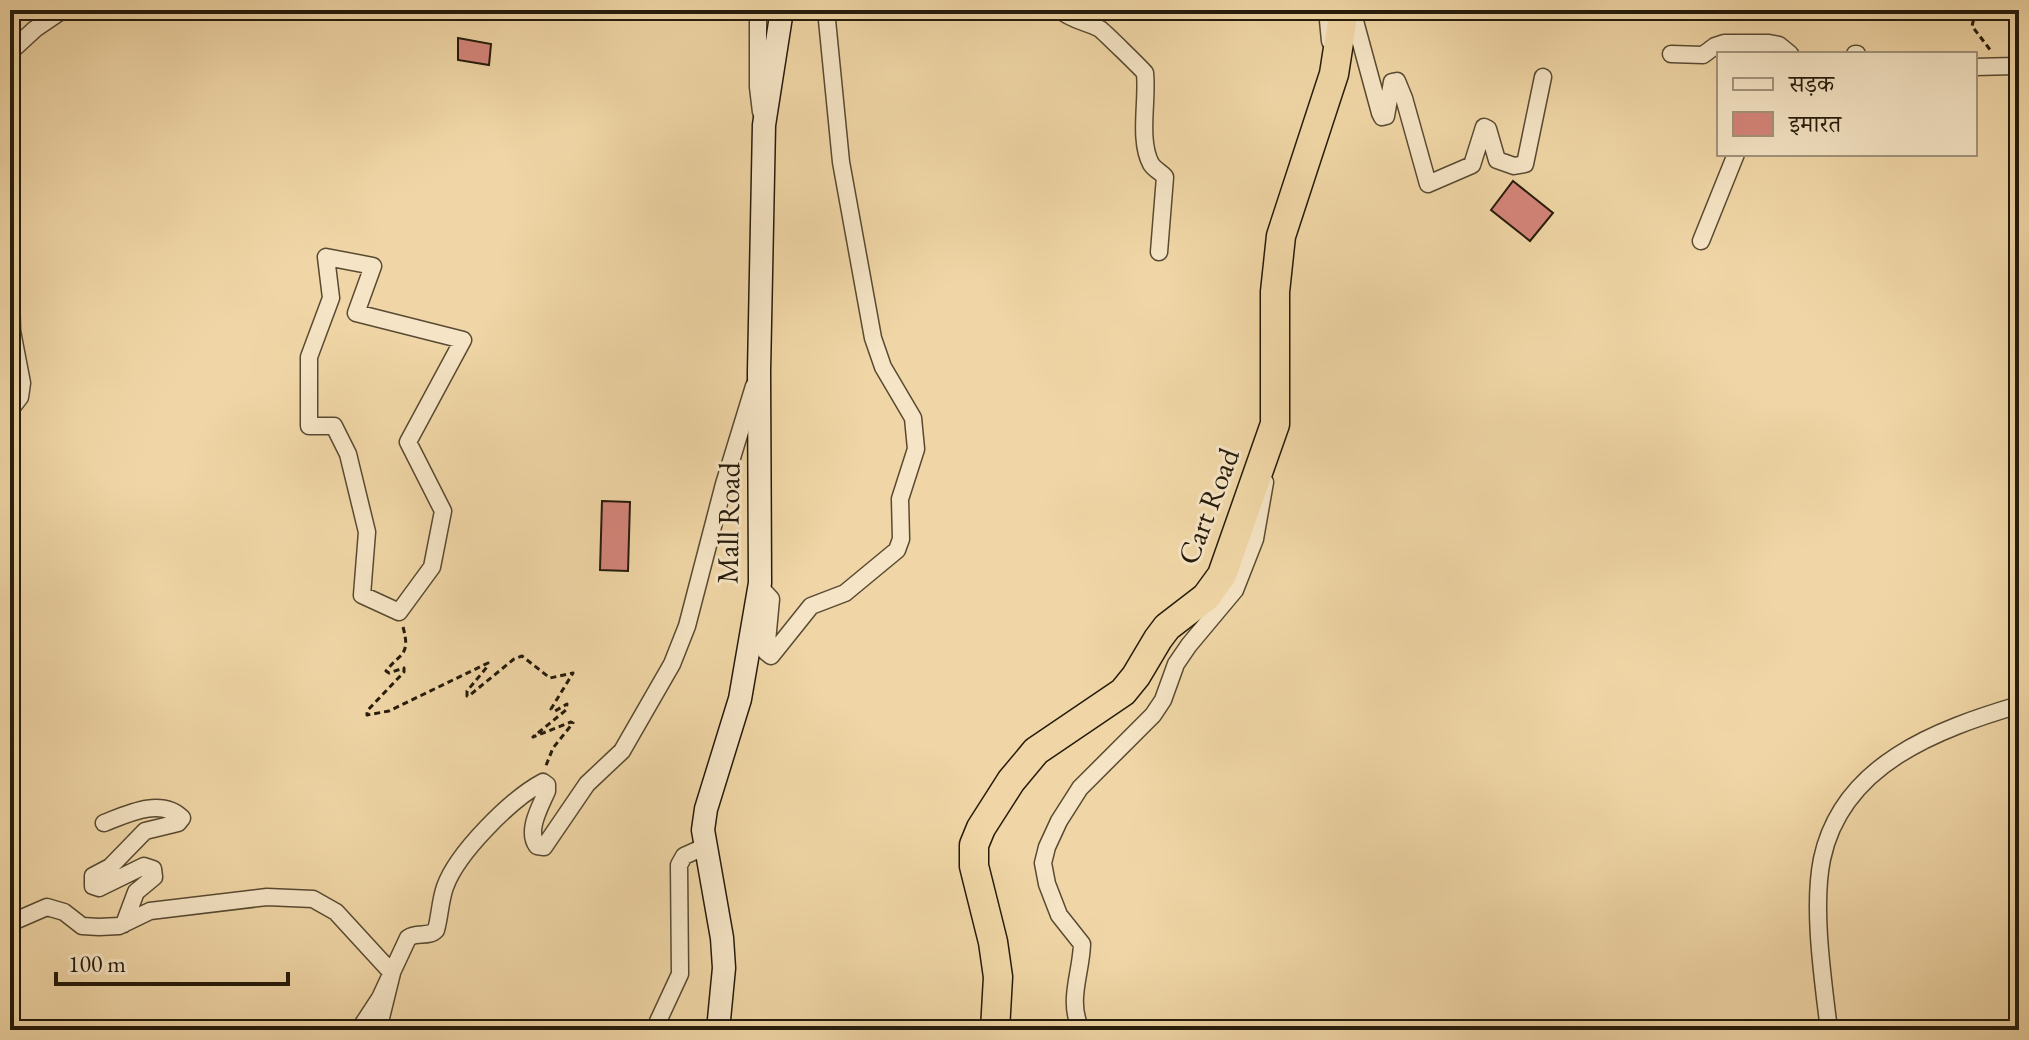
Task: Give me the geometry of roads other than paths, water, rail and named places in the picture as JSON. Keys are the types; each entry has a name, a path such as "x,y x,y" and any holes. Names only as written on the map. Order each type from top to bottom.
{"highway":[{"name":"Cart Road","path":"995,1030 999,998 996,961 973,855 981,828 1011,781 1036,751 1123,692 1167,627 1206,597 1215,586 1228,559 1275,416 1275,292 1281,236 1334,74 1344,10"}],"street":[{"path":"10,52 35,29 63,10"},
{"path":"758,10 758,87 764,125"},
{"name":"Mall Road","path":"718,1030 724,968 704,847 706,809 740,699 759,586 764,125 782,10"},
{"path":"759,586 769,594 772,607 766,652 771,656 811,606 845,593 897,550 901,539 900,499 916,449 913,418 883,367 873,338 841,162 826,10"},
{"path":"1060,10 1104,31 1145,73 1144,126 1148,157 1154,169 1163,173 1165,179 1159,252"},
{"path":"1327,10 1334,74"},
{"path":"1352,10 1380,113 1386,116 1390,83 1397,81 1428,184 1472,165 1486,126 1497,160 1514,166 1525,164 1543,77"},
{"path":"1977,67 2004,67 2016,63 2019,39"},
{"path":"1671,54 1703,55 1719,44 1769,43 1779,45 1788,52"},
{"path":"1701,241 1735,156"},
{"path":"326,257 373,266 356,313 463,340 408,442 443,511 432,567 399,612 362,595 367,532 348,454 334,426 309,426 309,357 331,298 326,257"},
{"path":"10,268 12,331 22,383 20,397 10,410"},
{"path":"359,1030 380,998 408,938 416,933 427,934 436,930 445,885 469,849 507,809 543,782 547,785 547,791 533,828 532,841 544,847 587,784 622,751 672,664 687,626 724,484 759,372"},
{"path":"1081,1030 1073,997 1082,944 1059,915 1047,884 1043,863 1047,847 1080,788 1153,715 1163,700 1182,655 1235,590 1250,556 1261,515 1264,457"},
{"path":"1829,1030 1820,945 1820,886 1822,859 1844,808 1887,761 1920,741 1971,719 2019,705"},
{"path":"104,823 148,808 170,810 182,818 178,823 145,831 110,867 93,876 93,886 99,888 144,866 153,869 154,877 134,896 124,924"},
{"path":"654,1030 680,974 679,865 684,856 704,847"},
{"path":"10,923 47,907 64,912 85,926 124,924 150,911 267,897 313,899 336,912 392,973"},
{"path":"378,1030 392,973"}]}
